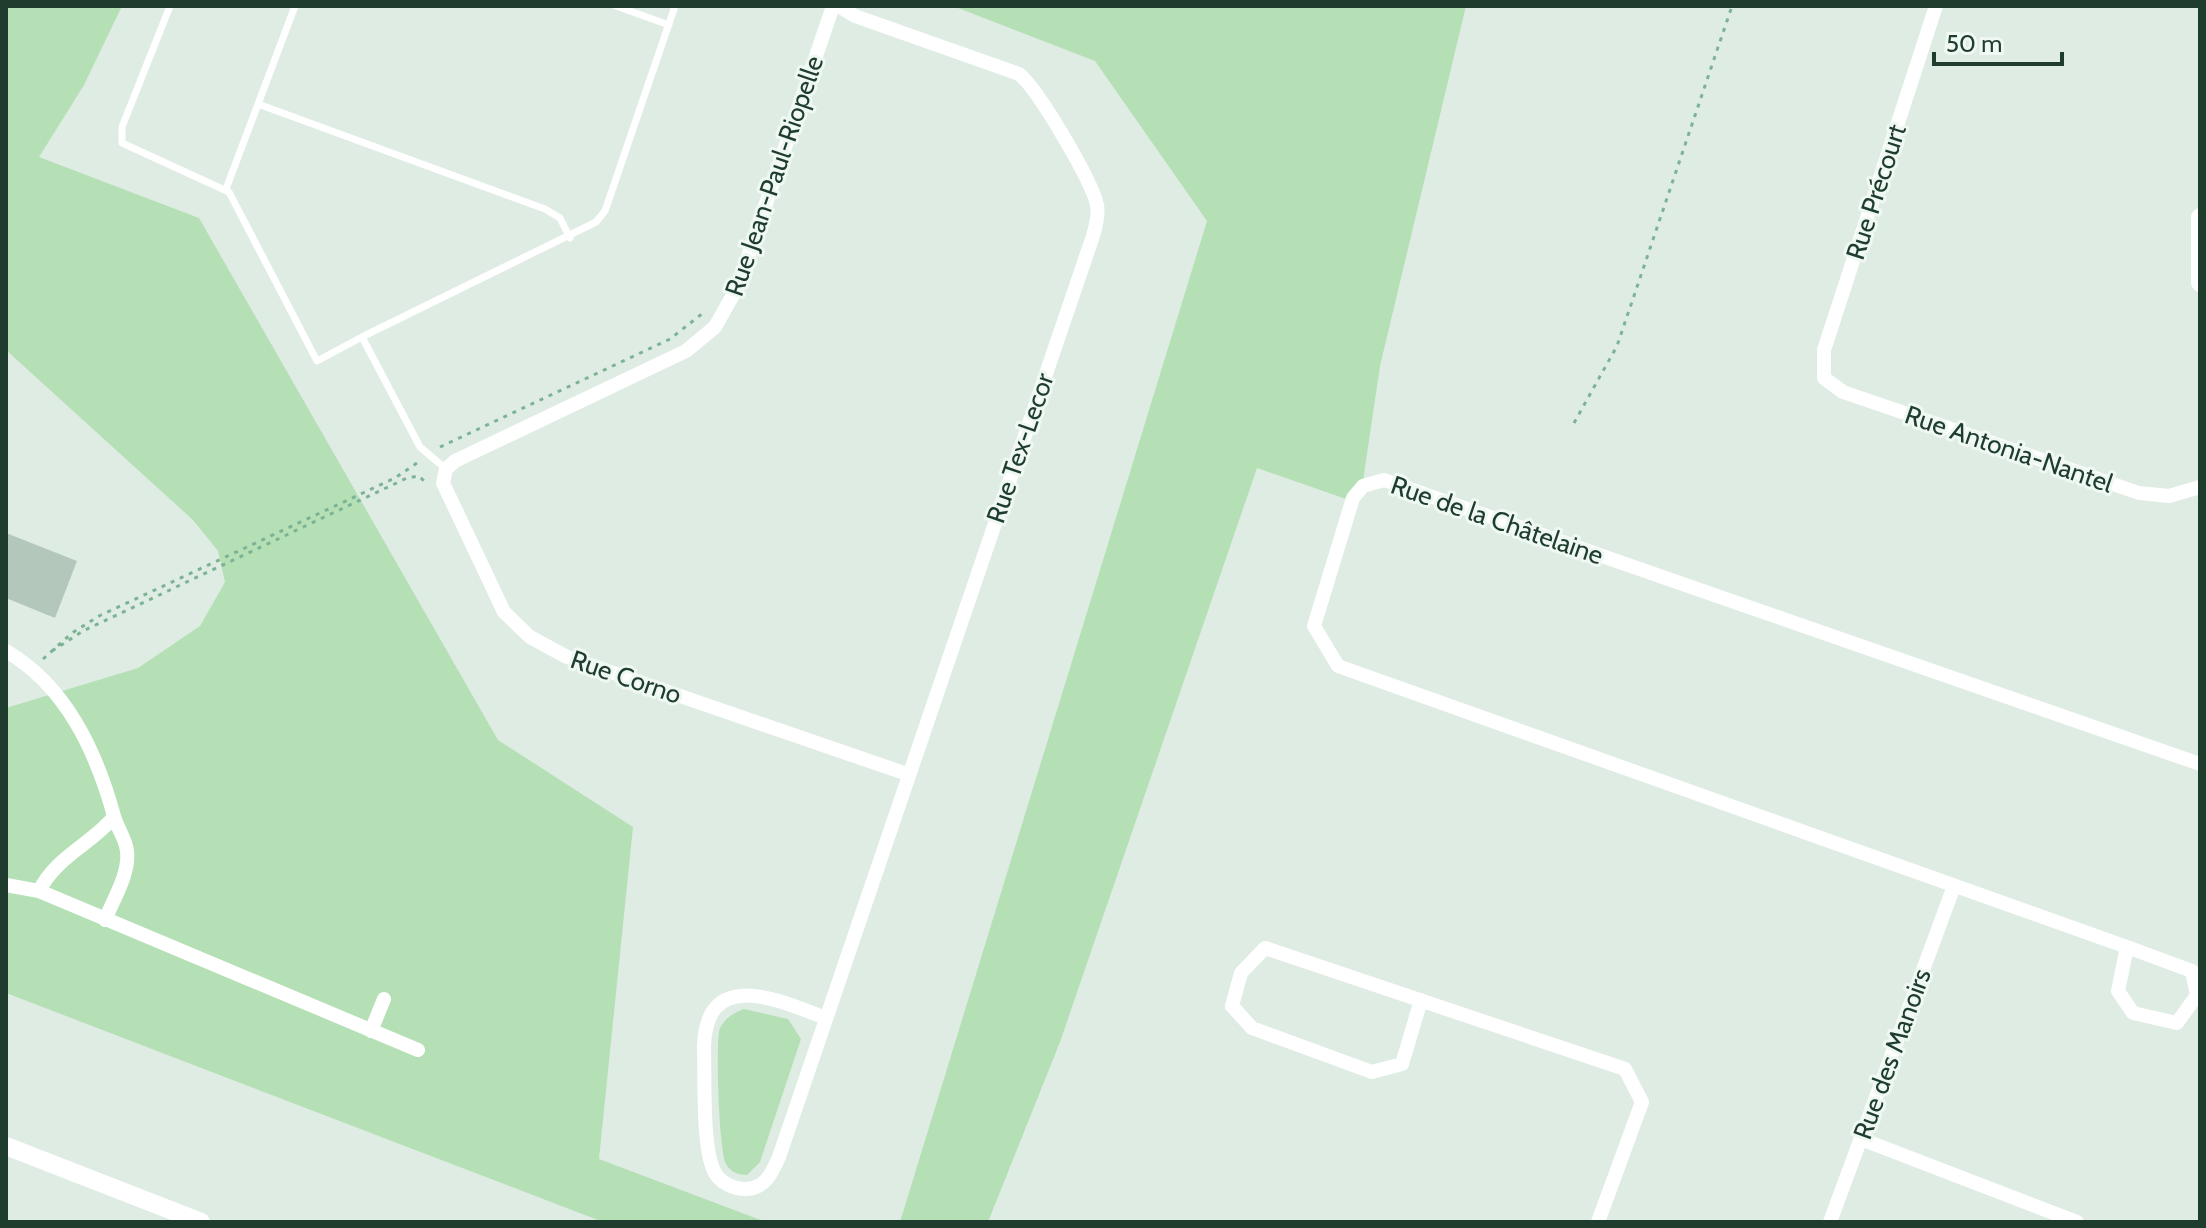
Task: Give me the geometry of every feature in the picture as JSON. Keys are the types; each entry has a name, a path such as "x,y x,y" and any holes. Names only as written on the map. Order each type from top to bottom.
{"street":[{"name":"Rue Jean-Paul-Riopelle","path":"446,469 686,351 715,327 738,286 836,6"},
{"name":"Rue Tex-Lecor","path":"826,1018 748,994 726,999 712,1015 704,1046 708,1134 710,1160 720,1180 747,1189 762,1184 772,1172 826,1018 907,774 1093,236 1097,205 1036,90 1019,74 855,16 836,6"},
{"name":"Rue Précourt","path":"1824,378 1824,350 1936,6"},
{"path":"2200,217 2200,283"},
{"name":"Rue Antonia-Nantel","path":"1824,378 1843,392 2139,493 2169,496 2200,487"},
{"name":"Rue Corno","path":"446,469 444,489 504,612 530,637 567,657 907,774"},
{"name":"Rue de la Châtelaine","path":"2127,947 2118,991 2133,1013 2177,1023 2197,995 2192,971 2127,947 1338,666 1314,626 1353,498 1363,486 1384,480 2200,764"},
{"path":"6,651 50,683 67,707 107,790 127,850 126,865 105,920"},
{"path":"39,891 61,860 114,817"},
{"path":"6,885 39,891 418,1050"},
{"name":"Rue des Manoirs","path":"1830,1222 1954,886"},
{"path":"1421,1000 1402,1064 1372,1072 1252,1028 1232,1006 1241,973 1265,948 1421,1000 1625,1069 1642,1102 1598,1222"},
{"path":"371,1031 384,999"},
{"path":"1861,1139 2077,1222"},
{"path":"6,1146 201,1222"}],"lane":[{"path":"170,6 122,127 122,143 226,189 257,240 317,361 591,227 605,211 675,6"},
{"path":"226,189 295,6"},
{"path":"616,6 669,25"},
{"path":"258,104 545,209 560,218 570,238"},
{"path":"362,337 426,456 446,469"}],"path":[{"path":"1574,423 1617,346 1732,6"},
{"path":"34,669 72,633 99,616 395,478 426,456 670,339 708,307"},
{"path":"46,656 83,631 407,478 419,476 425,482"}],"green space":[{"path":"6,6 122,6 84,85 39,157 199,218 498,740 633,827 599,1159 766,1222 603,1222 6,993 6,708 138,668 200,626 225,582 218,551 193,520 6,350"},
{"path":"953,6 1466,6 1380,366 1363,481 1346,499 1257,468 1060,1042 988,1222 900,1222 1207,221 1095,61"},
{"path":"744,1009 788,1019 801,1039 760,1162 747,1175 738,1174 726,1164 718,1073 720,1028 730,1016"}],"building":[{"path":"6,533 77,561 55,618 6,598"}]}
